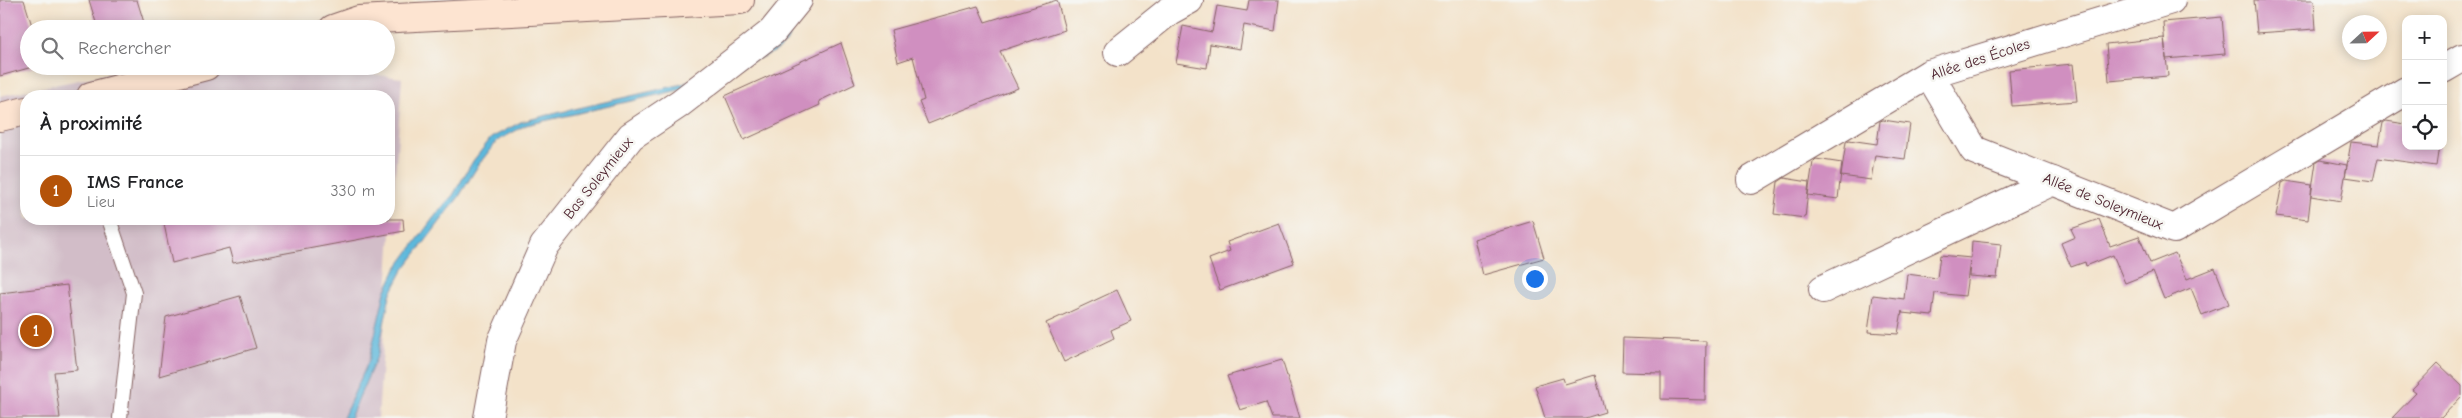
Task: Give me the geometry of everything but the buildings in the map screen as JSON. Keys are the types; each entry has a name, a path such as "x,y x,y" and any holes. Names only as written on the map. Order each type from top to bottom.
{"main road":[{"path":"359,20 740,0"},
{"path":"114,90 172,75"},
{"path":"0,117 20,112"}],"street":[{"name":"Bas Soleymieux","path":"488,418 502,340 544,246 631,136 679,104 772,32 798,0"},
{"path":"1118,52 1169,11 1189,0"},
{"name":"Allée des Écoles","path":"1751,180 1929,74 2172,0"},
{"path":"2447,67 2462,58"},
{"name":"Allée de Soleymieux","path":"1929,74 1974,150 2174,229 2402,93"},
{"path":"1823,289 2053,181"}],"lane":[{"path":"111,225 134,293 120,418"}],"shaded area":[{"path":"104,75 378,75 402,78 395,177 395,90 30,90"},
{"path":"20,92 20,225 392,225 378,418 0,418 0,96"}],"water":[{"path":"794,26 786,43 774,52 688,88 526,125 497,141 479,164 458,198 402,272 390,295 378,354 350,418 343,418 369,360 385,292 396,269 434,217 453,195 473,161 491,138 521,122 683,84"}],"place":[{"name":"IMS France","path":"36,331"}]}
